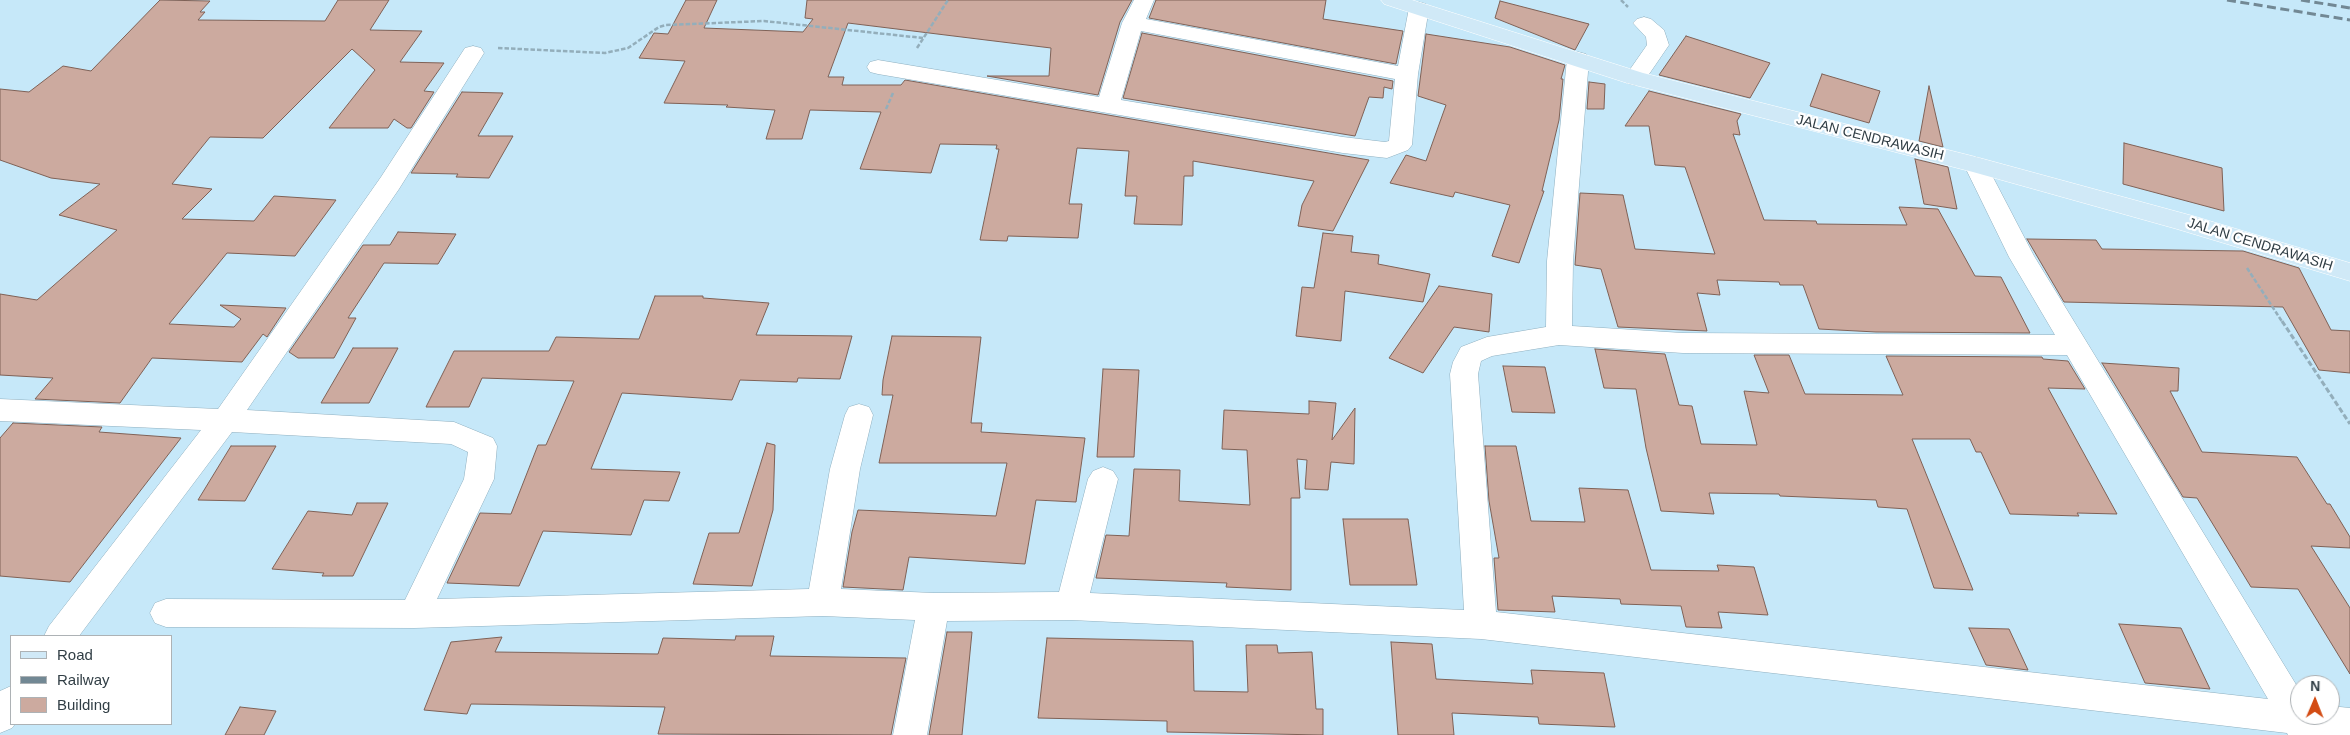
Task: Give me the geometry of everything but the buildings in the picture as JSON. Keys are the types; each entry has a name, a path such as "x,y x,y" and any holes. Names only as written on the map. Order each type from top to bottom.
{"main road":[{"name":"JALAN CENDRAWASIH","path":"1391,0 1635,78 1976,165 2224,234 2350,272"}],"street":[{"path":"1108,105 1133,23 1144,0"},
{"path":"878,67 1343,145 1387,150 1400,145 1407,74 1418,8"},
{"path":"1133,23 1407,74"},
{"path":"1635,78 1658,45 1656,35 1644,23"},
{"path":"61,635 225,420 390,183 473,53"},
{"path":"1558,334 1560,261 1578,59"},
{"path":"1976,165 2022,258 2072,345 2301,727"},
{"path":"1480,625 1464,374 1471,354 1487,347 1558,334 1683,343 2072,345"},
{"path":"0,410 454,433 482,446 478,480 414,614"},
{"path":"823,602 845,469 859,414"},
{"path":"1071,606 1103,479"},
{"path":"166,614 414,614 823,602 934,607 1071,606 1184,610 1480,625 1712,650 2301,727 2350,724"},
{"path":"910,735 934,607"},
{"path":"0,717 10,703"}],"path":[{"path":"473,53 488,48 505,48 605,54 628,48 659,27 666,25 764,21 923,38"},
{"path":"2224,234 2350,424"}],"railway":[{"path":"2227,0 2350,20"},
{"path":"2301,0 2350,8"}]}
